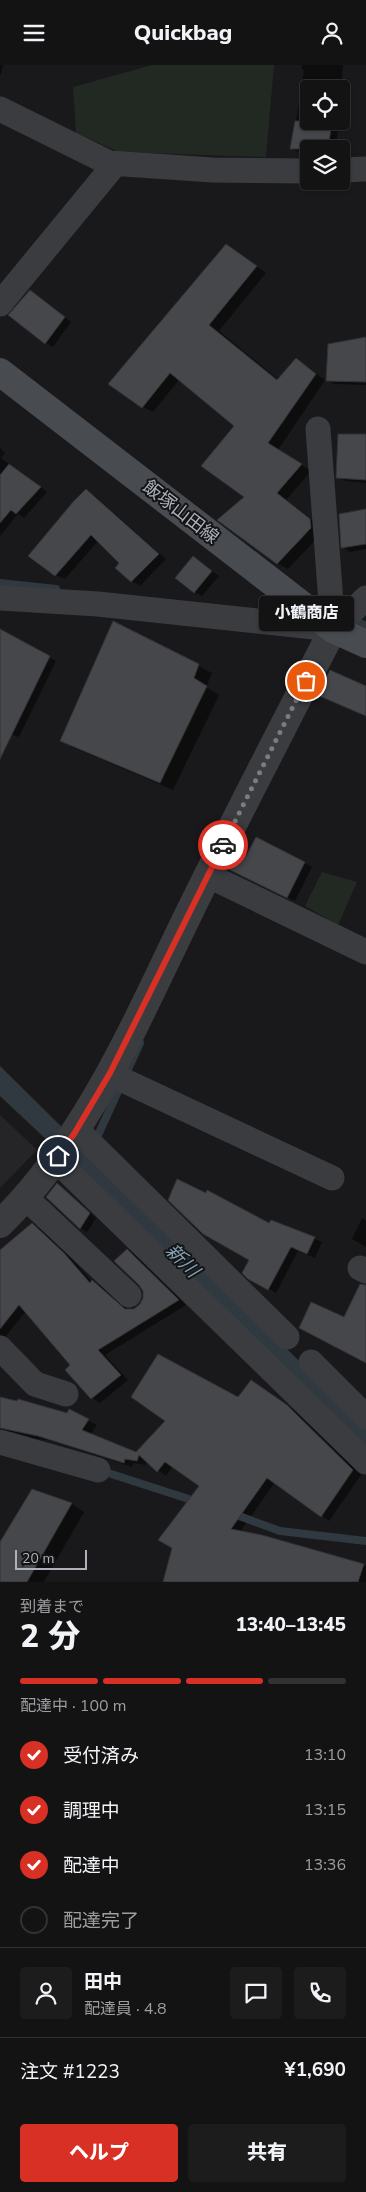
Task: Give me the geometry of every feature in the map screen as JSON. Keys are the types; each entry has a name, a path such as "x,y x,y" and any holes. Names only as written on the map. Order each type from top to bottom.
{"main road":[{"name":"飯塚山田線","path":"0,373 333,629 366,644"}],"street":[{"path":"0,109 109,163 214,170 300,171"},
{"path":"0,304 116,164"},
{"path":"350,170 366,169"},
{"path":"318,429 333,629"},
{"path":"0,598 98,604 333,629"},
{"path":"0,1224 26,1198 75,1131 110,1073 207,875 333,629 366,598"},
{"path":"207,875 366,952"},
{"path":"110,1073 332,1177"},
{"path":"75,1131 287,1337"},
{"path":"56,1157 366,1462"},
{"path":"26,1198 129,1295"},
{"path":"0,1348 35,1384 66,1394"},
{"path":"311,1362 366,1417"},
{"path":"0,1442 98,1470"}],"shaded area":[{"path":"152,65 274,65 266,157 119,152 76,133 73,87"},
{"path":"322,872 357,882 338,925 305,906"},
{"path":"0,1115 37,1150 0,1188"}],"water":[{"name":"新川","path":"0,1066 366,1427 366,1458 50,1143 0,1096"}],"building":[{"path":"295,121 300,121 300,130 331,130 329,140 300,140 300,149 290,149"},
{"path":"226,244 257,266 209,325 277,380 296,358 316,374 268,443 302,464 277,493 310,519 311,528 277,564 217,520 244,497 201,466 234,426 170,373 142,408 108,384"},
{"path":"30,290 65,317 45,344 8,315"},
{"path":"366,337 366,382 326,381 328,344"},
{"path":"338,434 366,434 366,480 336,478"},
{"path":"9,464 41,487 16,514 11,510 0,523 0,475"},
{"path":"86,489 159,554 131,582 115,568 119,563 91,535 55,576 28,556"},
{"path":"366,509 366,544 341,548 339,514"},
{"path":"193,556 212,571 194,593 175,578"},
{"path":"113,621 199,664 194,678 207,686 160,783 60,741"},
{"path":"0,629 50,656 0,759"},
{"path":"330,670 366,686 366,716 317,695"},
{"path":"256,837 305,862 287,898 228,869 237,852 246,856"},
{"path":"177,1179 206,1193 207,1190 269,1223 271,1220 315,1237 307,1254 291,1247 268,1290 248,1279 242,1273 249,1260 203,1234 168,1200"},
{"path":"57,1183 90,1213 80,1229 46,1197"},
{"path":"32,1223 64,1253 90,1283 92,1280 125,1309 134,1309 143,1298 143,1291 139,1285 114,1261 127,1249 179,1300 98,1350 121,1375 91,1399 65,1370 70,1365 19,1305 0,1329 0,1250"},
{"path":"360,1284 366,1285 366,1363 299,1328 311,1302 344,1317"},
{"path":"158,1354 238,1397 251,1380 287,1405 353,1470 321,1517 267,1478 231,1529 262,1535 364,1564 358,1582 163,1582 172,1548 158,1540 199,1486 165,1462 157,1472 139,1455 137,1461 125,1459 124,1463 38,1436 0,1428 0,1397 17,1401 18,1399 67,1413 69,1409 89,1419 82,1430 136,1452 165,1421 131,1397"},
{"path":"32,1489 72,1503 27,1582 0,1582 0,1542"}],"waterway":[{"path":"0,583 56,589"},
{"path":"356,621 366,626"},
{"path":"99,1133 140,1043"},
{"path":"102,1471 198,1502"},
{"path":"231,1513 280,1531 366,1541"}],"way so far":[{"path":"223,845 306,681"}],"place":[{"name":"小鶴商店","path":"306,681"}],"route":[{"path":"58,1156 74,1134 110,1073 223,845"}]}
